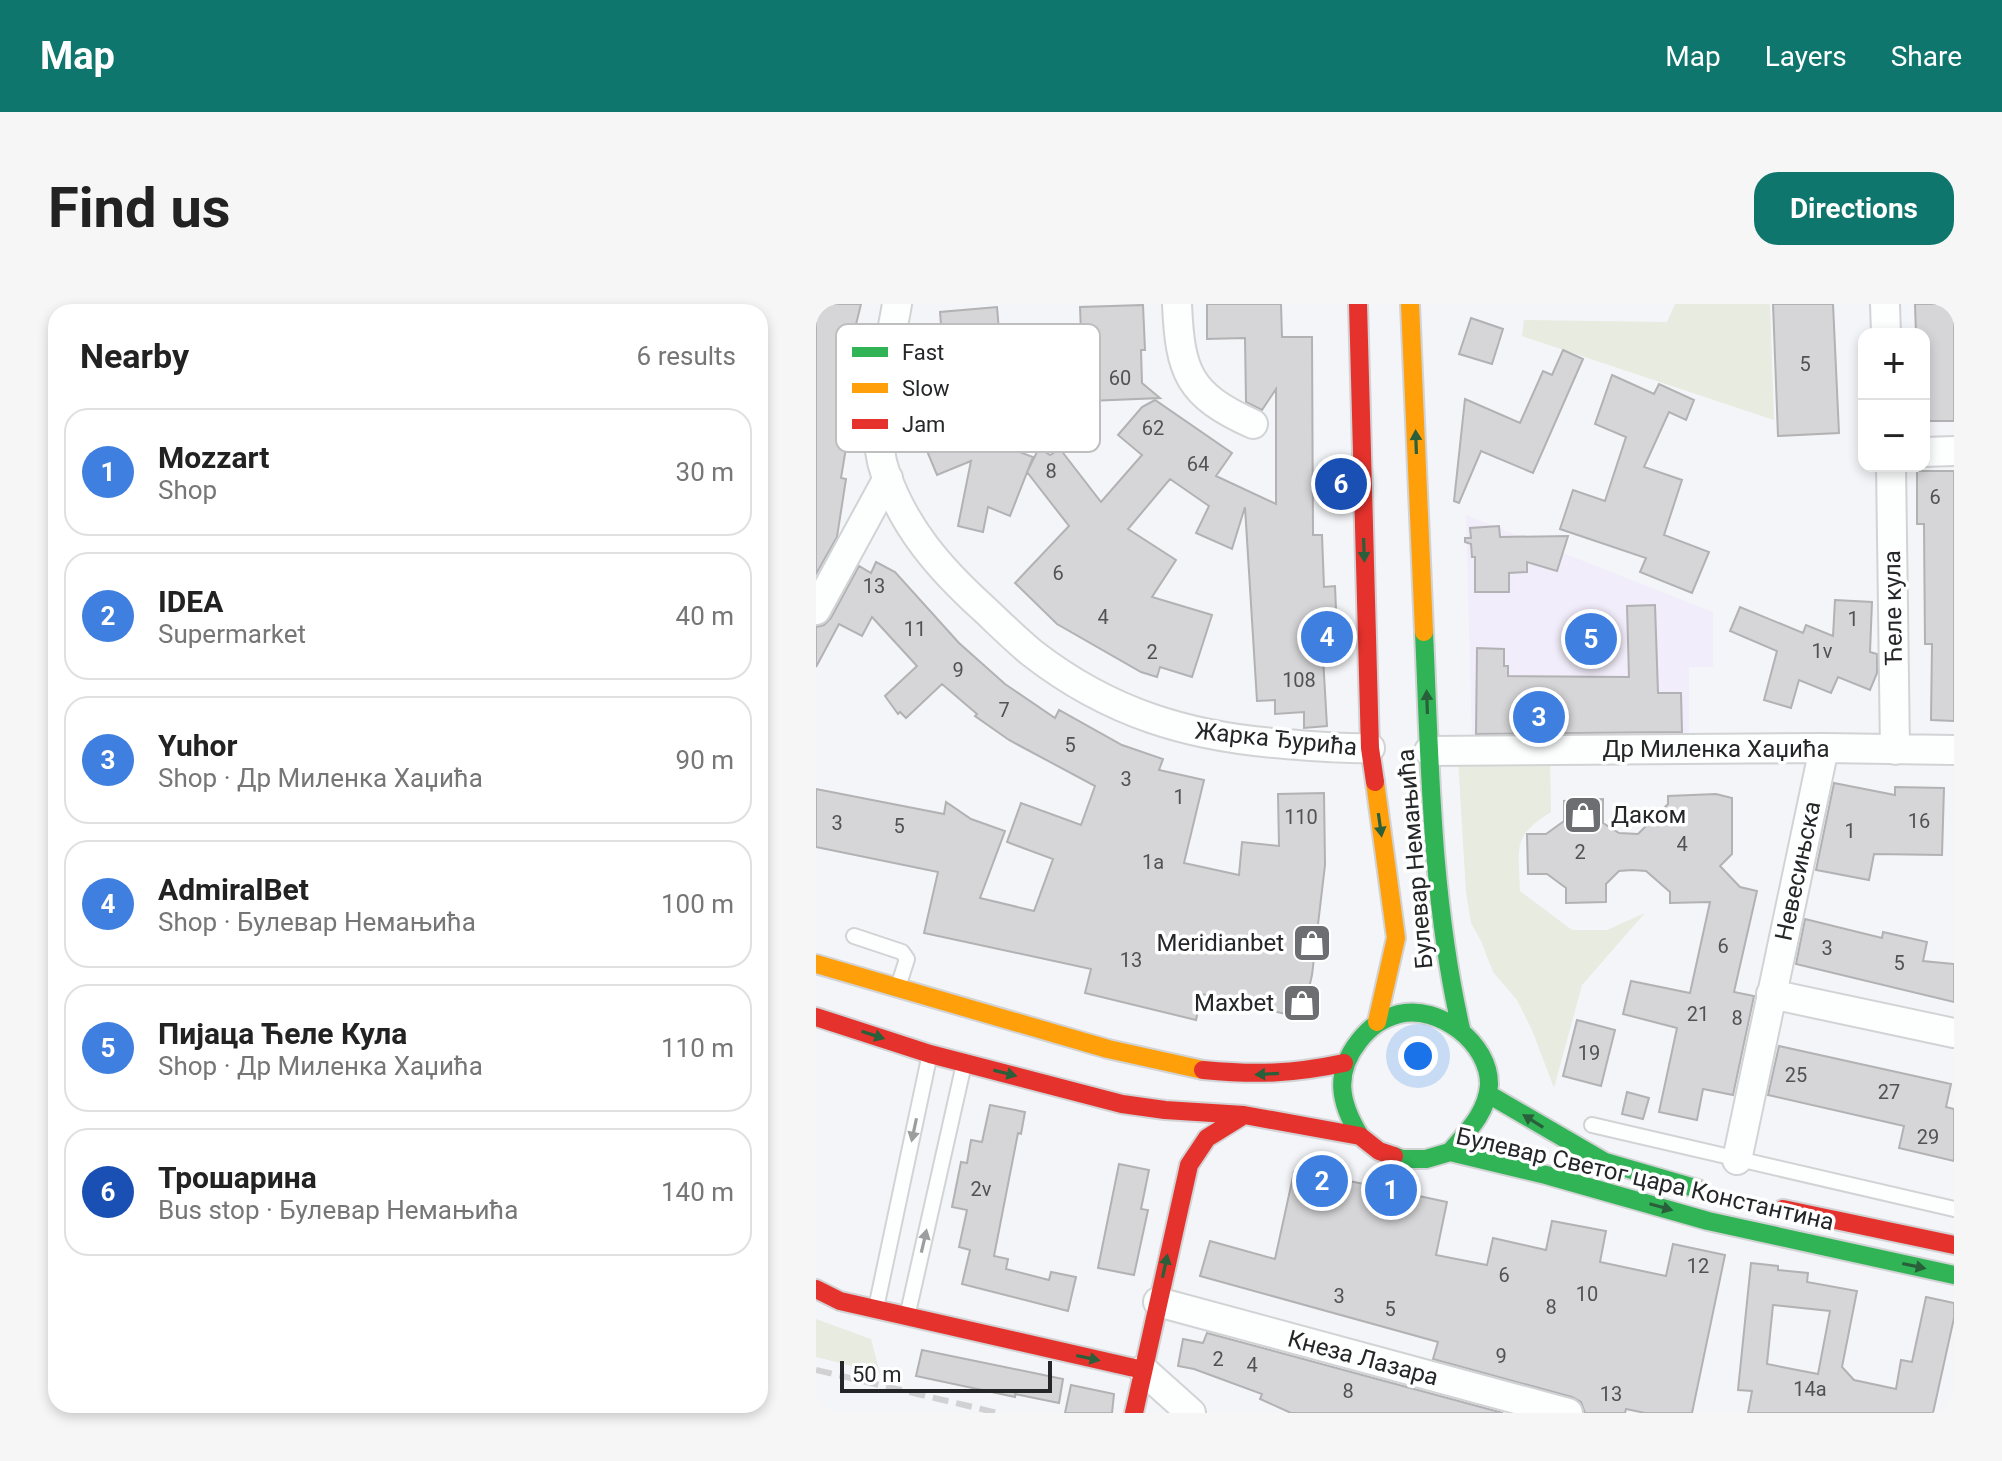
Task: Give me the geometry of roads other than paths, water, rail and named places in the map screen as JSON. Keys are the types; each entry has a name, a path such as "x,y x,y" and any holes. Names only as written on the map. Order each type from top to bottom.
{"main road":[{"name":"Булевар Немањића","path":"1358,304 1370,748 1396,938 1377,1022"},
{"name":"Булевар Немањића","path":"1410,304 1429,751 1441,926 1449,981 1461,1029"},
{"path":"818,965 1108,1049 1200,1070 1259,1075 1344,1063"},
{"path":"1360,1136 1342,1102 1344,1063 1363,1033 1377,1022 1398,1014 1420,1013 1442,1018 1461,1029 1477,1047 1487,1069 1488,1094 1482,1117 1469,1137 1450,1152"},
{"name":"Булевар Светог цара Константина","path":"816,1017 930,1054 1122,1104 1244,1115 1360,1136 1379,1151 1402,1159 1426,1159 1450,1152 1546,1175 1708,1221 1954,1275"},
{"name":"Булевар Светог цара Константина","path":"1488,1094 1605,1162 1720,1196"},
{"path":"1134,1413 1191,1158 1203,1141 1221,1126 1244,1115"},
{"name":"Булевар Светог цара Константина","path":"1767,1206 1954,1245"},
{"path":"816,1289 840,1301 876,1310 1143,1370"}],"street":[{"name":"Жарка Ђурића","path":"894,324 897,304"},
{"path":"1177,304 1180,353 1188,375 1217,405 1253,424"},
{"path":"1885,304 1886,328"},
{"path":"1930,452 1954,451"},
{"name":"Жарка Ђурића","path":"881,452 888,478 914,534 957,584 1031,652 1090,692 1173,727 1202,734 1255,742 1370,748"},
{"name":"Ћеле кула","path":"1891,472 1895,750"},
{"path":"816,610 888,478"},
{"name":"Невесињска","path":"1737,1160 1824,748"},
{"name":"Др Миленка Хаџића","path":"1429,751 1954,750"},
{"path":"1771,994 1954,1033"},
{"name":"Кнеза Лазара","path":"1158,1302 1568,1413"},
{"path":"1143,1370 1191,1413"}],"lane":[{"path":"854,936 902,952 907,959 898,988"},
{"path":"876,1310 930,1054"},
{"path":"907,1317 964,1063"},
{"name":"Булевар Светог цара Константина","path":"1592,1125 1954,1209"}],"railway":[{"path":"816,1370 998,1413"}],"place":[{"name":"Трошарина","path":"1341,484"},
{"name":"AdmiralBet","path":"1327,637"},
{"name":"Пијаца Ћеле Кула","path":"1591,639"},
{"name":"Yuhor","path":"1539,717"},
{"name":"Даком","path":"1583,815"},
{"name":"Meridianbet","path":"1312,943"},
{"name":"Maxbet","path":"1302,1003"},
{"name":"IDEA","path":"1322,1181"},
{"name":"Mozzart","path":"1391,1190"}]}
